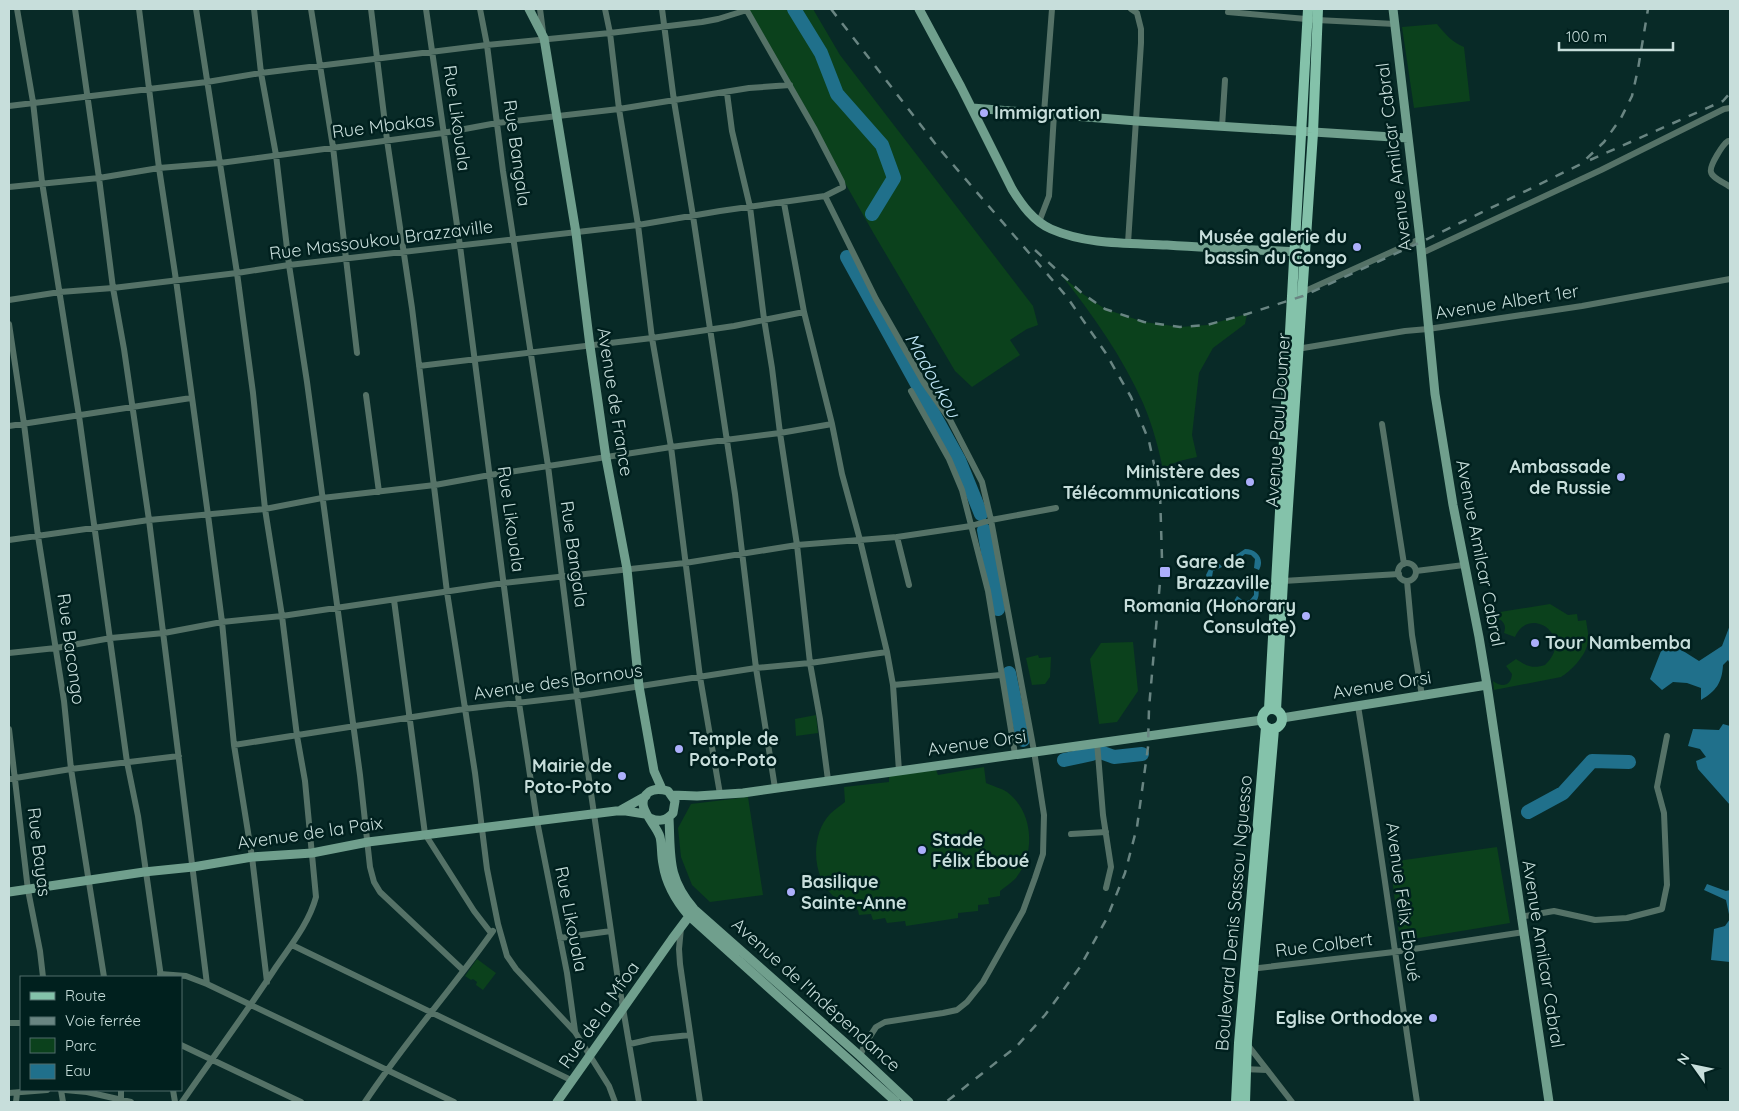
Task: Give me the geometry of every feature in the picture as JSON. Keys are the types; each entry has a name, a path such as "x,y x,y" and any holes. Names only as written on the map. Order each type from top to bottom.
{"main road":[{"name":"Avenue de France","path":"529,9 544,38 576,233 606,458 627,569 639,686 654,771"},
{"path":"919,9 972,108 1012,189 1030,214 1039,222 1050,228 1083,239 1300,252"},
{"name":"Avenue Paul Doumer","path":"1276,712 1285,488 1300,349 1303,292 1300,252 1303,94 1311,16 1318,9"},
{"name":"Avenue Amilcar Cabral","path":"1393,9 1422,254 1435,394 1464,565 1488,685 1520,917 1524,932 1549,1102"},
{"name":"Avenue Paul Doumer","path":"1301,226 1313,133 1314,95 1311,16"},
{"path":"1303,94 1314,95"},
{"path":"972,108 1222,127 1408,138"},
{"name":"Avenue Paul Doumer","path":"1276,712 1283,581 1288,350 1292,297 1300,252"},
{"name":"Avenue Orsi","path":"1276,712 1358,706 1488,685"},
{"path":"1276,712 1280,724 1267,725 1262,715 1276,712"},
{"name":"Avenue Orsi","path":"672,796 697,796 775,788 1098,742 1267,725"},
{"name":"Boulevard Denis Sassou Nguesso","path":"1236,1102 1247,1044 1250,969 1267,725"},
{"path":"654,771 662,789 672,796 675,807"},
{"path":"648,816 643,808 654,771"},
{"path":"616,812 626,808 656,789 662,789"},
{"path":"616,812 626,811 648,816 656,821 663,821 669,818 675,807 697,796"},
{"name":"Avenue de la Paix","path":"9,892 252,857 312,853 368,842 425,834 616,812"},
{"name":"Avenue de l'Indépendance","path":"648,816 660,838 663,865 668,881 680,905 860,1056 909,1102"},
{"name":"Avenue de l'Indépendance","path":"669,818 671,862 674,878 694,915 896,1102"},
{"name":"Rue de la Mfoa","path":"558,1102 667,946 694,915"},
{"name":"Boulevard Denis Sassou Nguesso","path":"1245,1102 1239,1035 1250,969"}],"street":[{"path":"17,9 33,102 42,182 111,638 127,762 138,816 144,872 160,976 186,976 207,984 454,1102"},
{"path":"75,9 113,288 124,349 149,520 207,984"},
{"path":"138,9 208,515 222,622 234,745 252,857 267,982"},
{"path":"182,1102 292,944 312,911 316,897 305,781 265,509 253,392 196,9"},
{"path":"254,9 261,73 276,155 288,265 308,382 370,867 374,882 380,892 463,970"},
{"path":"311,9 333,147 357,353"},
{"path":"371,9 387,140 435,485 447,592 475,773 487,869 498,924 506,956 516,970 575,1032 609,1086 615,1102"},
{"name":"Rue Likouala","path":"426,9 460,246 519,703 537,821 567,973 575,1032"},
{"name":"Rue Bangala","path":"480,9 487,44 530,353 548,466 594,815 623,1010 639,1102"},
{"path":"540,9 544,38"},
{"path":"605,9 638,225 652,338 671,447 700,677 720,794"},
{"path":"662,9 674,100 694,216 735,494 756,668 775,788"},
{"path":"9,106 207,82 261,73 487,44 610,33 718,19 746,9 790,85"},
{"path":"1039,222 1049,196 1052,9"},
{"path":"1128,243 1137,121 1141,29 1137,13 1131,9"},
{"path":"1228,12 1311,16 1395,24"},
{"path":"1222,127 1225,80"},
{"name":"Rue Mbakas","path":"9,187 42,182 99,178 159,168 220,163 556,116 619,109 749,88 790,85"},
{"name":"Rue Massoukou Brazzaville","path":"9,300 60,292 113,288 288,265 576,233 825,196 843,188 842,182 790,85"},
{"path":"727,93 732,131 750,207 764,319 797,545 810,663 828,780"},
{"path":"1422,254 1601,170 1724,109 1730,108"},
{"path":"1730,141 1724,144 1711,166 1710,172 1730,186"},
{"path":"825,196 876,299 924,383 950,420 982,482 991,520 1044,815 1043,854 1023,912 983,982 967,1002 957,1010 943,1014 885,1022 876,1027 860,1056"},
{"path":"784,203 804,312 832,424 842,474 887,652 893,685 899,771"},
{"path":"1292,297 1420,239"},
{"name":"Avenue Albert 1er","path":"1288,350 1582,306 1730,280"},
{"path":"419,366 652,338 804,312"},
{"name":"Rue Bacongo","path":"9,324 38,536 64,700 71,769 104,976"},
{"path":"911,391 949,459 962,490 988,591 1015,754"},
{"path":"366,395 379,492"},
{"path":"9,426 192,398"},
{"path":"9,540 149,520 265,509 322,498 435,485 671,447 780,433 832,424"},
{"path":"1382,424 1404,564"},
{"path":"9,653 56,648 111,638 164,632 222,622 282,616 504,583 685,563 797,545 897,537 971,526 991,520 1056,508"},
{"path":"897,537 909,585"},
{"path":"1404,564 1411,564 1416,571 1413,579 1407,581 1401,578 1399,568 1404,564"},
{"path":"1416,571 1464,565"},
{"path":"1283,581 1399,574"},
{"path":"1407,581 1412,635 1422,696"},
{"path":"394,600 425,834 469,904 491,933"},
{"name":"Avenue des Bornous","path":"234,745 464,709 577,696 756,668 810,663 887,652"},
{"path":"893,685 1001,675"},
{"name":"Avenue Félix Eboué","path":"1358,706 1417,1102"},
{"name":"Rue Bayas","path":"9,729 12,779 43,976"},
{"path":"1520,917 1554,911 1594,920 1627,918 1662,909 1667,885 1664,812 1657,787 1667,736"},
{"path":"1098,742 1111,867 1106,888"},
{"path":"12,779 71,769 179,756"},
{"path":"1071,834 1106,832"},
{"path":"365,1102 387,1069 498,924"},
{"path":"560,938 611,931"},
{"path":"681,931 680,956 700,1102"},
{"name":"Rue Colbert","path":"1250,969 1394,952 1524,932"},
{"path":"292,944 573,1081"},
{"path":"630,1044 652,1039 690,1035"},
{"path":"1239,1035 1292,1102"},
{"path":"182,1046 301,1102"},
{"path":"1242,1069 1267,1070"},
{"path":"9,1093 37,1091"},
{"path":"76,1091 130,1102"},
{"path":"16,1093 16,1102"}],"green space":[{"path":"746,9 813,9 840,55 1033,306 1038,325 1027,329 1010,340 1020,355 972,387 955,371 874,234"},
{"path":"1437,24 1456,43 1464,47 1470,101 1414,108 1402,27"},
{"path":"1062,276 1105,309 1144,322 1180,327 1207,325 1247,314 1245,324 1213,348 1199,373 1192,435 1197,457 1169,466 1164,474 1153,429 1135,386 1107,337"},
{"path":"1550,604 1568,615 1577,614 1578,621 1586,620 1588,640 1583,655 1561,677 1494,690 1493,681 1500,685 1505,685 1510,681 1512,674 1506,666 1516,659 1530,666 1545,665 1553,654 1555,644 1553,635 1547,628 1539,624 1530,623 1522,628 1515,637 1504,633 1505,626 1501,620 1494,619 1489,623 1488,614"},
{"path":"1133,642 1138,691 1117,722 1099,724 1090,659 1101,643"},
{"path":"1038,655 1039,658 1051,657 1050,677 1045,684 1032,685 1026,658"},
{"path":"816,715 818,733 796,736 795,719"},
{"name":"Stade Félix Éboué","path":"984,767 986,783 1007,792 1016,800 1023,811 1029,834 1029,846 1022,869 1015,879 1000,891 1000,896 988,898 989,904 978,905 978,911 958,913 958,918 906,926 905,921 887,923 885,918 873,920 871,914 859,915 858,910 837,899 829,891 822,881 818,870 816,846 823,823 830,814 845,802 844,787 889,782 889,776 936,770 938,775"},
{"path":"748,797 763,895 710,902 692,885 681,857 678,828 691,804"},
{"path":"1497,847 1510,923 1400,941 1390,862"},
{"path":"477,959 496,973 483,990 476,985 477,982 465,976"}],"water":[{"path":"1245,549 1249,549 1259,555 1261,566 1259,570 1254,568 1255,559 1251,555 1245,554 1239,559 1236,555"},
{"path":"1218,562 1222,567 1213,571 1212,577 1214,582 1222,585 1219,589 1210,585 1206,575 1210,567"},
{"path":"1254,587 1258,588 1259,592 1256,602 1242,606 1234,601 1237,596 1245,602 1250,600 1254,595"},
{"path":"1730,625 1730,664 1728,660 1723,665 1720,682 1706,697 1701,700 1701,688 1687,683 1673,682 1662,690 1650,679 1665,641 1674,639 1680,649 1699,661 1722,646"},
{"path":"1723,724 1730,726 1730,805 1698,769 1696,761 1706,757 1700,749 1688,746 1693,729 1719,730"},
{"path":"1707,884 1726,891 1730,890 1730,919 1726,900 1704,890"},
{"path":"1730,919 1730,962 1711,960 1714,929 1725,926"}],"waterway":[{"name":"Madoukou","path":"794,9 821,53 837,94 882,145 894,178 872,214"},
{"name":"Madoukou","path":"847,257 959,460 981,514"},
{"name":"Madoukou","path":"984,530 998,609"},
{"name":"Madoukou","path":"1009,673 1023,740"},
{"name":"Madoukou","path":"1103,753 1114,757 1142,754"},
{"name":"Madoukou","path":"1064,760 1092,754"},
{"name":"Madoukou","path":"1528,812 1563,793 1592,761 1629,762"}],"railway":[{"path":"831,9 937,146 1067,297 1105,352 1131,397 1149,441 1160,492 1162,559 1149,708 1148,747 1137,827 1125,873 1107,918 1080,967 1045,1015 1017,1046 946,1102"},
{"path":"1035,250 1083,294 1105,309 1144,322 1180,327 1207,325 1303,296 1421,242 1581,164 1604,142 1621,118 1632,96 1648,9"},
{"path":"1590,160 1723,101 1730,93"}],"place":[{"name":"Immigration","path":"984,113"},
{"name":"Musée galerie du bassin du Congo","path":"1357,247"},
{"name":"Ambassade de Russie","path":"1621,477"},
{"name":"Ministère des Télécommunications","path":"1250,482"},
{"name":"Gare de Brazzaville","path":"1165,572"},
{"name":"Romania (Honorary Consulate)","path":"1306,616"},
{"name":"Tour Nambemba","path":"1535,643"},
{"name":"Temple de Poto-Poto","path":"679,749"},
{"name":"Mairie de Poto-Poto","path":"622,776"},
{"name":"Stade Félix Éboué","path":"922,850"},
{"name":"Basilique Sainte-Anne","path":"791,892"},
{"name":"Eglise Orthodoxe","path":"1433,1018"}]}
